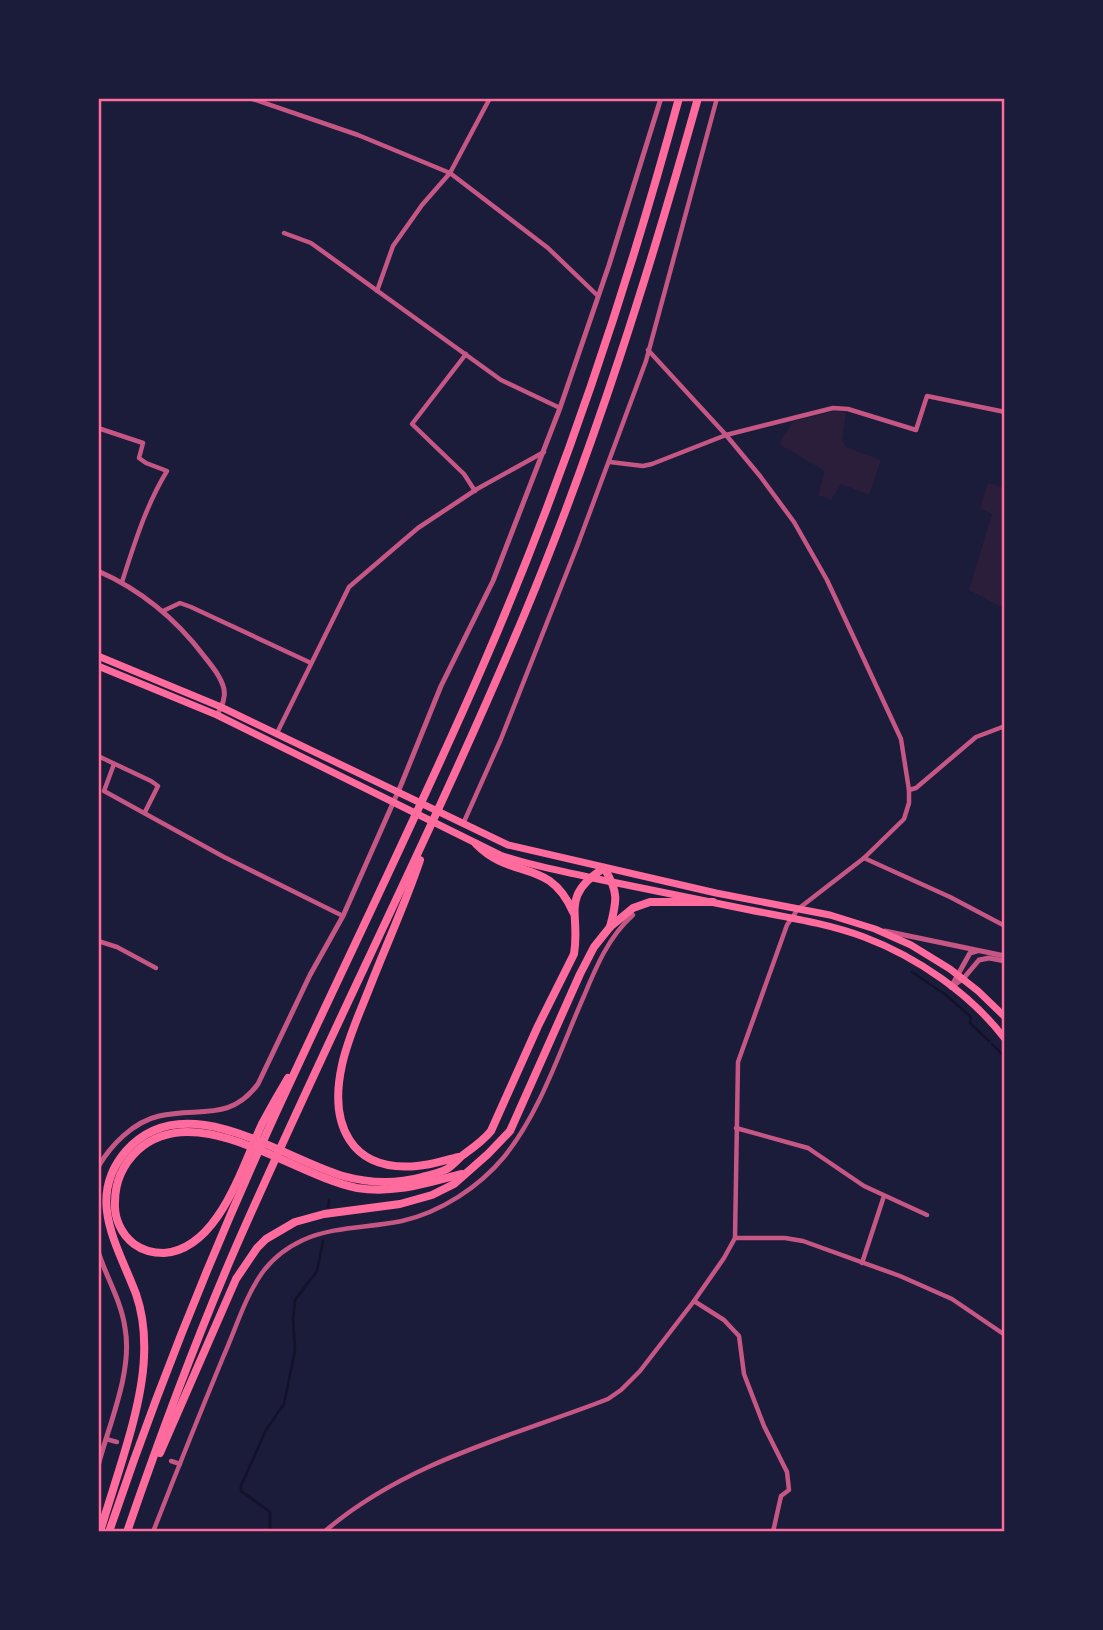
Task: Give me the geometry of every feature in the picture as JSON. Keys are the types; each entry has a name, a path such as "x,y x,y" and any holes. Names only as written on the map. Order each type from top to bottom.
{"highway":[{"path":"109,1532 179,1339 248,1166 331,998 413,822 509,605 565,464 622,296 679,98"},
{"path":"127,1532 214,1300 287,1134 442,802 515,638 577,483 651,263 698,98"},
{"path":"98,656 221,707 508,845 830,915 875,929 911,945 960,977 1005,1017"},
{"path":"98,666 217,715 476,844 514,859 828,926 876,942 951,986 986,1017 1005,1039"},
{"path":"429,830 410,890 346,1052 340,1075 339,1113 349,1142 360,1153 376,1162 416,1166 462,1156"},
{"path":"476,844 489,858 552,881 567,899 573,912"},
{"path":"100,1532 137,1403 144,1360 140,1310 110,1232 106,1205 112,1171 133,1143 153,1131 174,1125 211,1126 249,1137 326,1170 374,1181 402,1181 447,1168 482,1142 491,1131 538,1026 570,964 576,945 573,912 578,892 590,877 604,868"},
{"path":"604,868 613,882 617,903 610,927"},
{"path":"144,1484 174,1424 236,1279 257,1248 266,1239 295,1222 324,1214 400,1204 423,1198 454,1184 510,1130 580,974 594,947 610,927 633,908 650,902 713,902"},
{"path":"248,1166 221,1211 200,1237 178,1250 157,1253 135,1245 121,1229 115,1210 115,1197 116,1186 125,1165 153,1139 177,1133 202,1133 233,1140 324,1178 364,1188 414,1188 463,1174"}],"street":[{"path":"250,98 264,100 358,135 450,173 548,248 598,296"},
{"path":"377,291 398,239 450,173 490,98"},
{"path":"98,1167 117,1142 135,1126 157,1116 214,1112 238,1104 248,1098 258,1084 310,975 343,916 398,793 441,686 493,581 544,452 598,296 661,98"},
{"path":"463,824 503,735 610,463 648,350 717,98"},
{"path":"284,233 311,243 501,380 559,408"},
{"path":"324,1532 350,1509 393,1483 499,1437 614,1395 640,1371 694,1301 735,1238 738,1062 791,918 798,909 864,858 904,819 908,809 909,790 899,730 827,580 793,522 760,476 648,350"},
{"path":"466,354 412,424 464,474 475,491"},
{"path":"610,463 643,466 726,435 833,408 848,409 916,430 927,396 1005,412"},
{"path":"98,428 143,443 139,458 167,471 137,537 121,582"},
{"path":"277,733 349,587 418,528 475,491 544,452"},
{"path":"98,571 121,582 163,611 216,672 224,688 217,715"},
{"path":"163,611 180,603 312,663"},
{"path":"909,790 916,788 976,737 1005,726"},
{"path":"98,756 158,786 145,813"},
{"path":"114,765 104,791 224,857 343,916"},
{"path":"864,858 950,897 1005,926"},
{"path":"153,1532 235,1329 262,1273 271,1262 302,1241 337,1230 403,1221 460,1196 486,1176 527,1123 600,959 625,922 633,915"},
{"path":"875,929 1005,958"},
{"path":"98,940 156,968"},
{"path":"960,977 970,953 978,951"},
{"path":"951,986 979,960 1005,958"},
{"path":"736,1128 808,1148 859,1183 927,1216"},
{"path":"862,1263 884,1196"},
{"path":"735,1238 795,1239 900,1276 952,1299 1005,1335"},
{"path":"98,1251 117,1298 127,1349 124,1371 98,1466"},
{"path":"694,1301 724,1321 739,1336 744,1374 764,1426 787,1472 789,1490 781,1496 776,1531"},
{"path":"106,1438 117,1442"},
{"path":"171,1461 180,1464"}],"shaded area":[{"path":"834,411 846,412 842,440 846,447 881,460 869,495 841,484 831,500 818,495 825,471 779,444 793,421"},
{"path":"988,483 1005,488 1005,609 969,590 992,514 980,508"}],"waterway":[{"path":"912,972 946,995 971,1017 970,1023 989,1041"},
{"path":"992,1044 1005,1057"},
{"path":"328,1207 329,1200"},
{"path":"270,1532 270,1512 241,1491 241,1486 266,1430 284,1404 295,1350 295,1300 317,1271 323,1241"}]}
